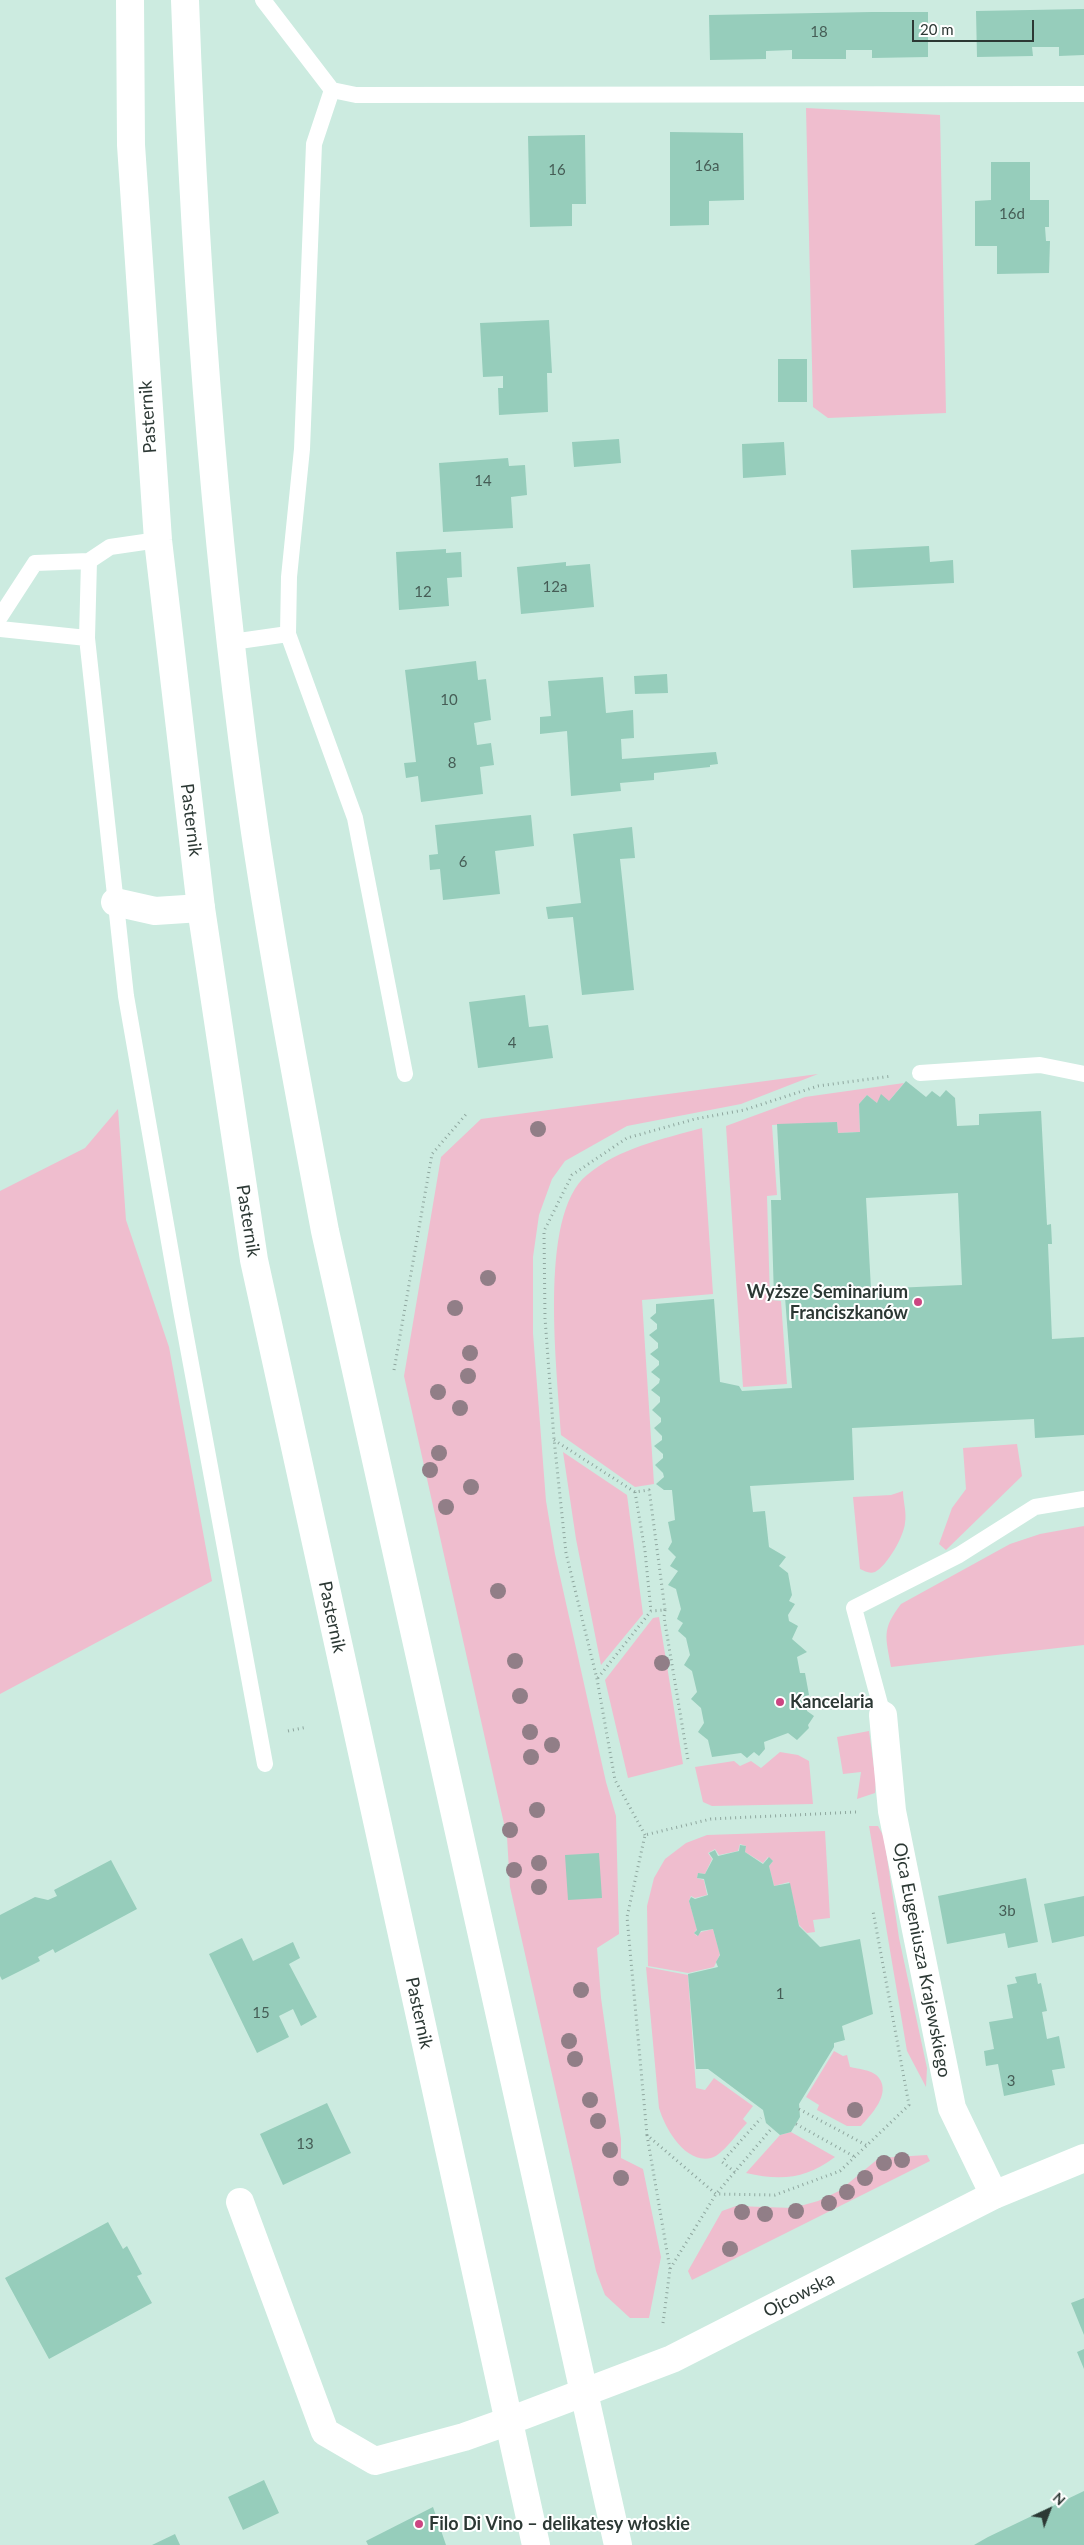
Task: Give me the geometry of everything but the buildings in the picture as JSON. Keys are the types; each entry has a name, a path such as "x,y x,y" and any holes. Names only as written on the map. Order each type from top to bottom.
{"main road":[{"name":"Pasternik","path":"130,0 131,145 158,540 201,908 254,1260 536,2545"},
{"path":"185,0 197,271 213,470 232,642 260,860 287,1026 325,1231 618,2545"},
{"path":"115,902 154,911 201,908"},
{"name":"Ojca Eugeniusza Krajewskiego","path":"883,1715 892,1811 952,2108 994,2195"},
{"name":"Ojcowska","path":"240,2202 325,2432 375,2462 464,2437 584,2394 672,2359 994,2195 1084,2158"}],"lane":[{"path":"264,0 332,90 356,95 1084,94"},
{"path":"332,90 314,144 302,449 289,577 288,634 355,818 405,1074"},
{"path":"0,617 35,563 89,561 110,547 158,540"},
{"path":"89,561 87,638 129,1015 182,1320 265,1764"},
{"path":"0,629 87,638"},
{"path":"232,642 288,634"},
{"path":"920,1073 1040,1065 1084,1074"},
{"path":"883,1715 854,1608 960,1555 1035,1507 1084,1500"}],"path":[{"path":"663,2326 670,2269 647,2134 627,1917 645,1835 615,1780 597,1678 566,1553 554,1439 545,1318 544,1231 572,1175 627,1138 695,1119 744,1110 818,1086 920,1073"},
{"path":"392,1380 432,1154 468,1112"},
{"path":"554,1439 635,1492 649,1490 665,1610 664,1618 688,1760"},
{"path":"597,1678 651,1611 645,1551 635,1492"},
{"path":"651,1611 665,1610"},
{"path":"645,1835 710,1819 892,1811"},
{"path":"855,1812 857,1822"},
{"path":"647,2134 716,2194 775,2195 840,2171 909,2105 873,1910"},
{"path":"799,2110 866,2145"},
{"path":"735,2172 722,2162 761,2118"},
{"path":"796,2124 855,2157"},
{"path":"670,2269 716,2194 772,2128"}],"shaded area":[{"path":"806,108 940,115 946,413 828,418 813,407"},
{"path":"818,1074 741,1104 627,1126 565,1161 552,1179 539,1215 533,1257 533,1333 546,1501 555,1554 606,1782 616,1816 619,1934 597,1948 601,1998 621,2139 621,2158 643,2169 661,2257 649,2318 630,2318 605,2295 596,2271 510,1887 507,1837 404,1376 441,1157 481,1119"},
{"path":"904,1083 889,1101 877,1103 867,1095 859,1104 860,1132 838,1133 837,1122 772,1125 777,1195 767,1196 770,1300 781,1301 787,1384 743,1387 726,1126 805,1097"},
{"path":"118,1109 126,1220 169,1347 212,1581 0,1694 0,1191 85,1148"},
{"path":"702,1128 713,1294 642,1300 654,1484 635,1487 561,1435 554,1298 556,1259 561,1224 571,1195 587,1175 600,1166 627,1151"},
{"path":"1017,1444 1022,1476 946,1550 939,1544 952,1508 966,1489 963,1448"},
{"path":"563,1452 627,1495 643,1614 601,1665 576,1539"},
{"path":"903,1491 905,1523 902,1535 894,1550 885,1564 875,1572 860,1569 853,1497 891,1495"},
{"path":"1084,1526 1084,1645 891,1667 887,1641 888,1627 901,1604 1010,1544 1040,1534"},
{"path":"659,1617 683,1764 628,1778 605,1680 653,1618"},
{"path":"869,1731 876,1782 875,1793 857,1799 861,1772 843,1774 837,1737"},
{"path":"780,1752 798,1755 809,1761 813,1804 712,1806 703,1802 695,1767 734,1761 740,1766 751,1761 761,1768"},
{"path":"869,1826 878,1826 884,1837 899,1938 927,2068 926,2087 907,2051"},
{"path":"825,1831 830,1918 813,1920 815,1932 807,1933 799,1925 789,1882 774,1886 769,1866 773,1861 768,1857 763,1863 745,1852 746,1846 740,1844 738,1851 719,1855 715,1849 708,1853 712,1859 705,1874 698,1873 697,1878 704,1880 707,1895 695,1898 691,1896 689,1901 697,1929 694,1933 697,1936 701,1932 713,1929 720,1954 714,1967 688,1973 648,1966 647,1906 654,1878 665,1859 686,1843 707,1835"},
{"path":"646,1967 688,1975 696,2088 705,2090 714,2078 753,2106 743,2119 747,2123 720,2153 711,2158 693,2156 685,2150 671,2134 659,2108"},
{"path":"834,2051 843,2056 847,2055 850,2067 877,2075 882,2084 883,2091 878,2104 861,2126 847,2126 817,2110 819,2105 806,2097"},
{"path":"791,2132 835,2157 814,2170 793,2176 771,2177 746,2173 780,2135"},
{"path":"927,2155 930,2161 692,2280 688,2271 722,2211 736,2206 793,2208 818,2201 839,2191 879,2158"}],"place":[{"name":"Wyższe Seminarium Franciszkanów","path":"918,1302"},
{"name":"Kancelaria","path":"780,1702"},
{"name":"Filo Di Vino – delikatesy włoskie","path":"419,2524"}]}
